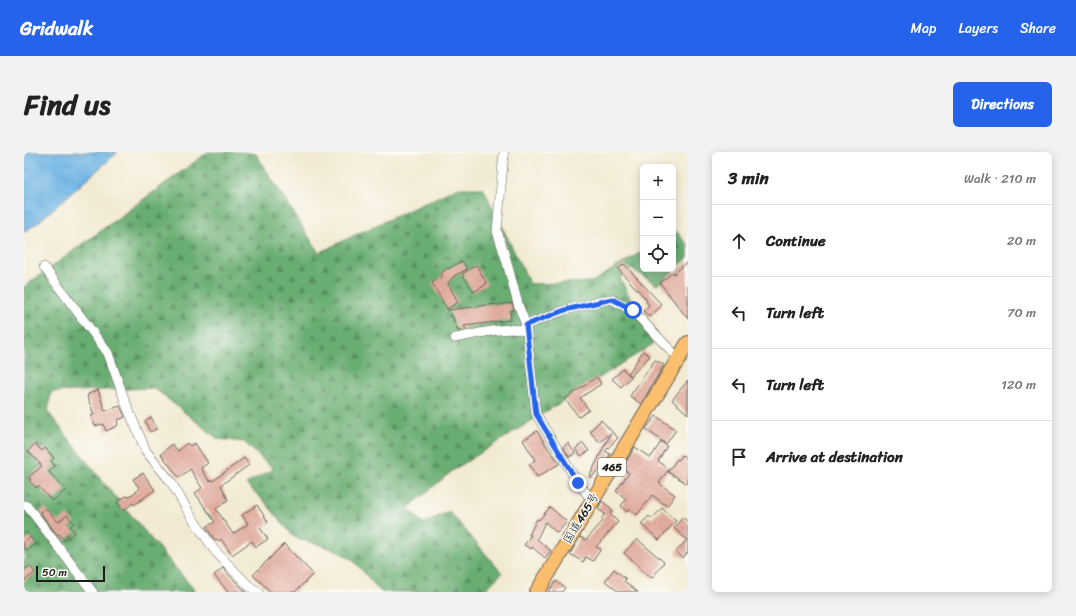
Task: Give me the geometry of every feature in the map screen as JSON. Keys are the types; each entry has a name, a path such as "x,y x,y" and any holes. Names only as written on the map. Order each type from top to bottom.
{"highway":[{"name":"国道465号","path":"537,592 688,343"}],"street":[{"path":"504,152 497,231 526,328 536,414 578,483 592,500"},
{"path":"44,267 108,353 126,404 146,451 171,482 191,516 215,551 248,585 258,592"},
{"path":"455,338 510,328 526,328 565,310 612,299 633,310 678,358"},
{"path":"24,505 27,506 41,522 74,569 93,592"}],"green space":[{"path":"208,152 242,152 256,154 319,253 457,188 483,188 530,284 592,282 640,253 640,272 672,272 657,285 632,269 620,278 653,344 452,471 408,508 424,524 449,511 502,573 483,592 381,592 353,560 336,550 294,537 265,502 246,484 273,469 244,442 218,439 154,388 51,392 48,412 104,483 196,592 25,592 24,287"},
{"path":"676,231 688,245 688,258 676,268"}],"water":[{"path":"24,152 118,152 36,224 24,232"}],"building":[{"path":"462,261 467,269 454,276 448,283 458,302 447,309 432,283 443,276 441,274 447,268 448,269"},
{"path":"688,261 688,319 660,283 673,272 674,274"},
{"path":"624,264 662,305 650,317 643,311 649,305 646,301 647,300 618,269"},
{"path":"476,265 487,284 474,292 462,274"},
{"path":"512,303 514,310 510,311 511,320 464,326 466,329 458,331 448,310 496,304"},
{"path":"643,351 650,356 631,376 628,374"},
{"path":"655,360 664,365 641,404 630,396"},
{"path":"623,369 631,377 621,387 612,379"},
{"path":"597,377 601,384 580,398 589,410 579,417 565,399"},
{"path":"688,380 688,414 672,400"},
{"path":"98,390 105,411 120,406 125,417 118,420 117,426 106,431 103,424 95,426 91,416 94,415 87,396 89,395 88,394"},
{"path":"656,416 676,430 666,444 646,429"},
{"path":"151,417 157,429 150,432 145,421"},
{"path":"601,420 618,438 605,451 610,454 603,467 601,467 591,478 589,477 611,433 600,442 591,433 591,430"},
{"path":"537,431 559,464 537,477 529,464 535,460 523,440"},
{"path":"661,442 667,446 658,461 669,469 659,483 675,495 667,506 652,495 637,515 629,509 627,512 621,506 626,499 616,491 629,473 622,468 635,447 651,457"},
{"path":"187,443 190,446 195,443 208,463 201,468 209,481 213,481 244,458 249,465 221,485 228,500 216,509 233,534 248,524 242,515 257,505 268,522 260,528 268,539 256,547 252,541 232,555 221,539 219,541 216,539 215,540 206,527 215,522 195,493 202,488 190,469 179,478 161,454 172,444 178,451"},
{"path":"568,443 575,453 569,457 563,447"},
{"path":"583,443 589,451 581,456 575,449"},
{"path":"35,444 42,451 45,448 54,458 51,461 55,466 49,472 66,490 52,501 38,486 36,488 29,480 31,479 29,477 42,466 28,451"},
{"path":"682,455 688,459 688,484 668,472 677,459 679,460"},
{"path":"143,473 155,490 134,505 133,503 123,511 117,502 140,489 133,479"},
{"path":"602,501 613,510 610,514 618,522 596,547 601,549 593,561 586,557 583,562 570,554 580,537 586,540 603,521 601,519 605,514 598,509"},
{"path":"550,507 567,522 557,533 545,522 537,539 551,551 545,558 532,547 531,549 524,545 531,535 529,535 537,519 539,520"},
{"path":"45,508 58,522 67,515 74,523 70,527 75,532 65,541 59,534 57,535 40,512"},
{"path":"662,508 676,521 659,540 641,524 649,516 652,519"},
{"path":"683,517 688,522 688,552 683,558 676,552 687,540 674,528"},
{"path":"30,537 36,544 27,551 24,547 24,542"},
{"path":"637,539 664,562 652,578 624,553"},
{"path":"284,544 313,574 295,592 271,592 253,575"},
{"path":"30,566 35,573 24,581 24,570"},
{"path":"223,568 246,592 228,592 214,575"},
{"path":"614,569 626,579 624,581 638,592 619,592 605,581"},
{"path":"556,581 565,588 562,592 548,592"}],"route":[{"path":"578,483 536,414 526,325 565,310 612,299 633,310"}]}
